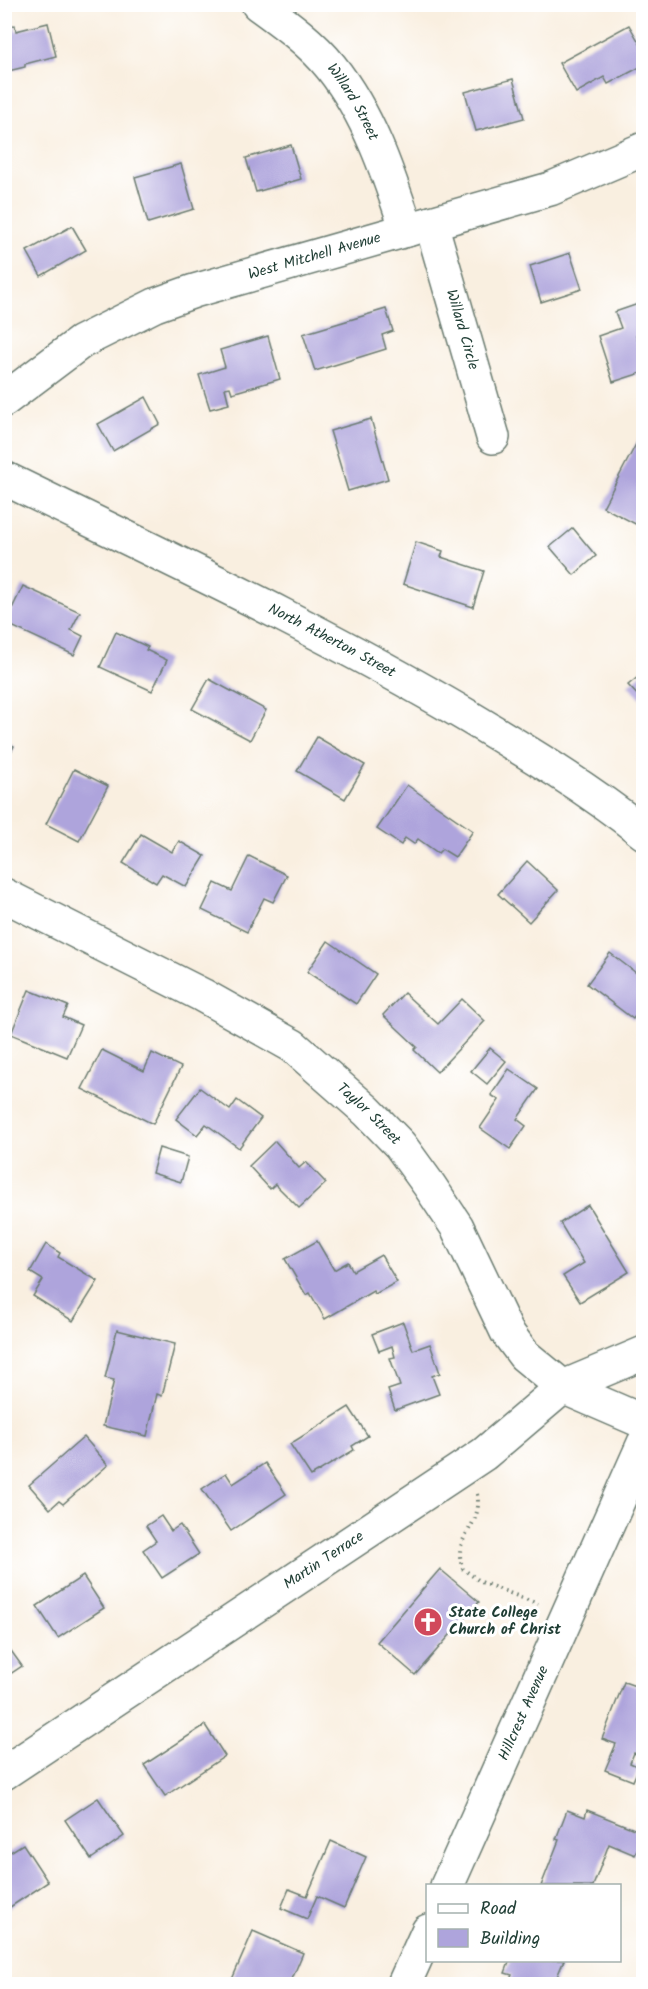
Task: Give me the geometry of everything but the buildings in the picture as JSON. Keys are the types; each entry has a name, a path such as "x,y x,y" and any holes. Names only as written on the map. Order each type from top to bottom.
{"street":[{"name":"Willard Street","path":"258,4 295,31 331,67 360,112 386,167 419,226"},
{"name":"West Mitchell Avenue","path":"4,400 81,342 155,305 194,291 550,189 644,149"},
{"name":"Willard Circle","path":"419,226 493,437"},
{"name":"North Atherton Street","path":"4,478 305,626 382,667 521,748 644,832"},
{"name":"Taylor Street","path":"4,895 202,995 293,1046 367,1111 400,1146 457,1227 507,1332 518,1347 541,1371 563,1387 644,1422"},
{"name":"Martin Terrace","path":"4,1773 484,1454 563,1387 644,1353"},
{"name":"Hillcrest Avenue","path":"448,1884 636,1456 644,1443"},
{"path":"404,1984 426,1935"}],"path":[{"path":"478,1500 473,1526 460,1544 463,1569 481,1582 531,1600 566,1616"}],"place":[{"name":"State College Church of Christ","path":"428,1622"}]}
